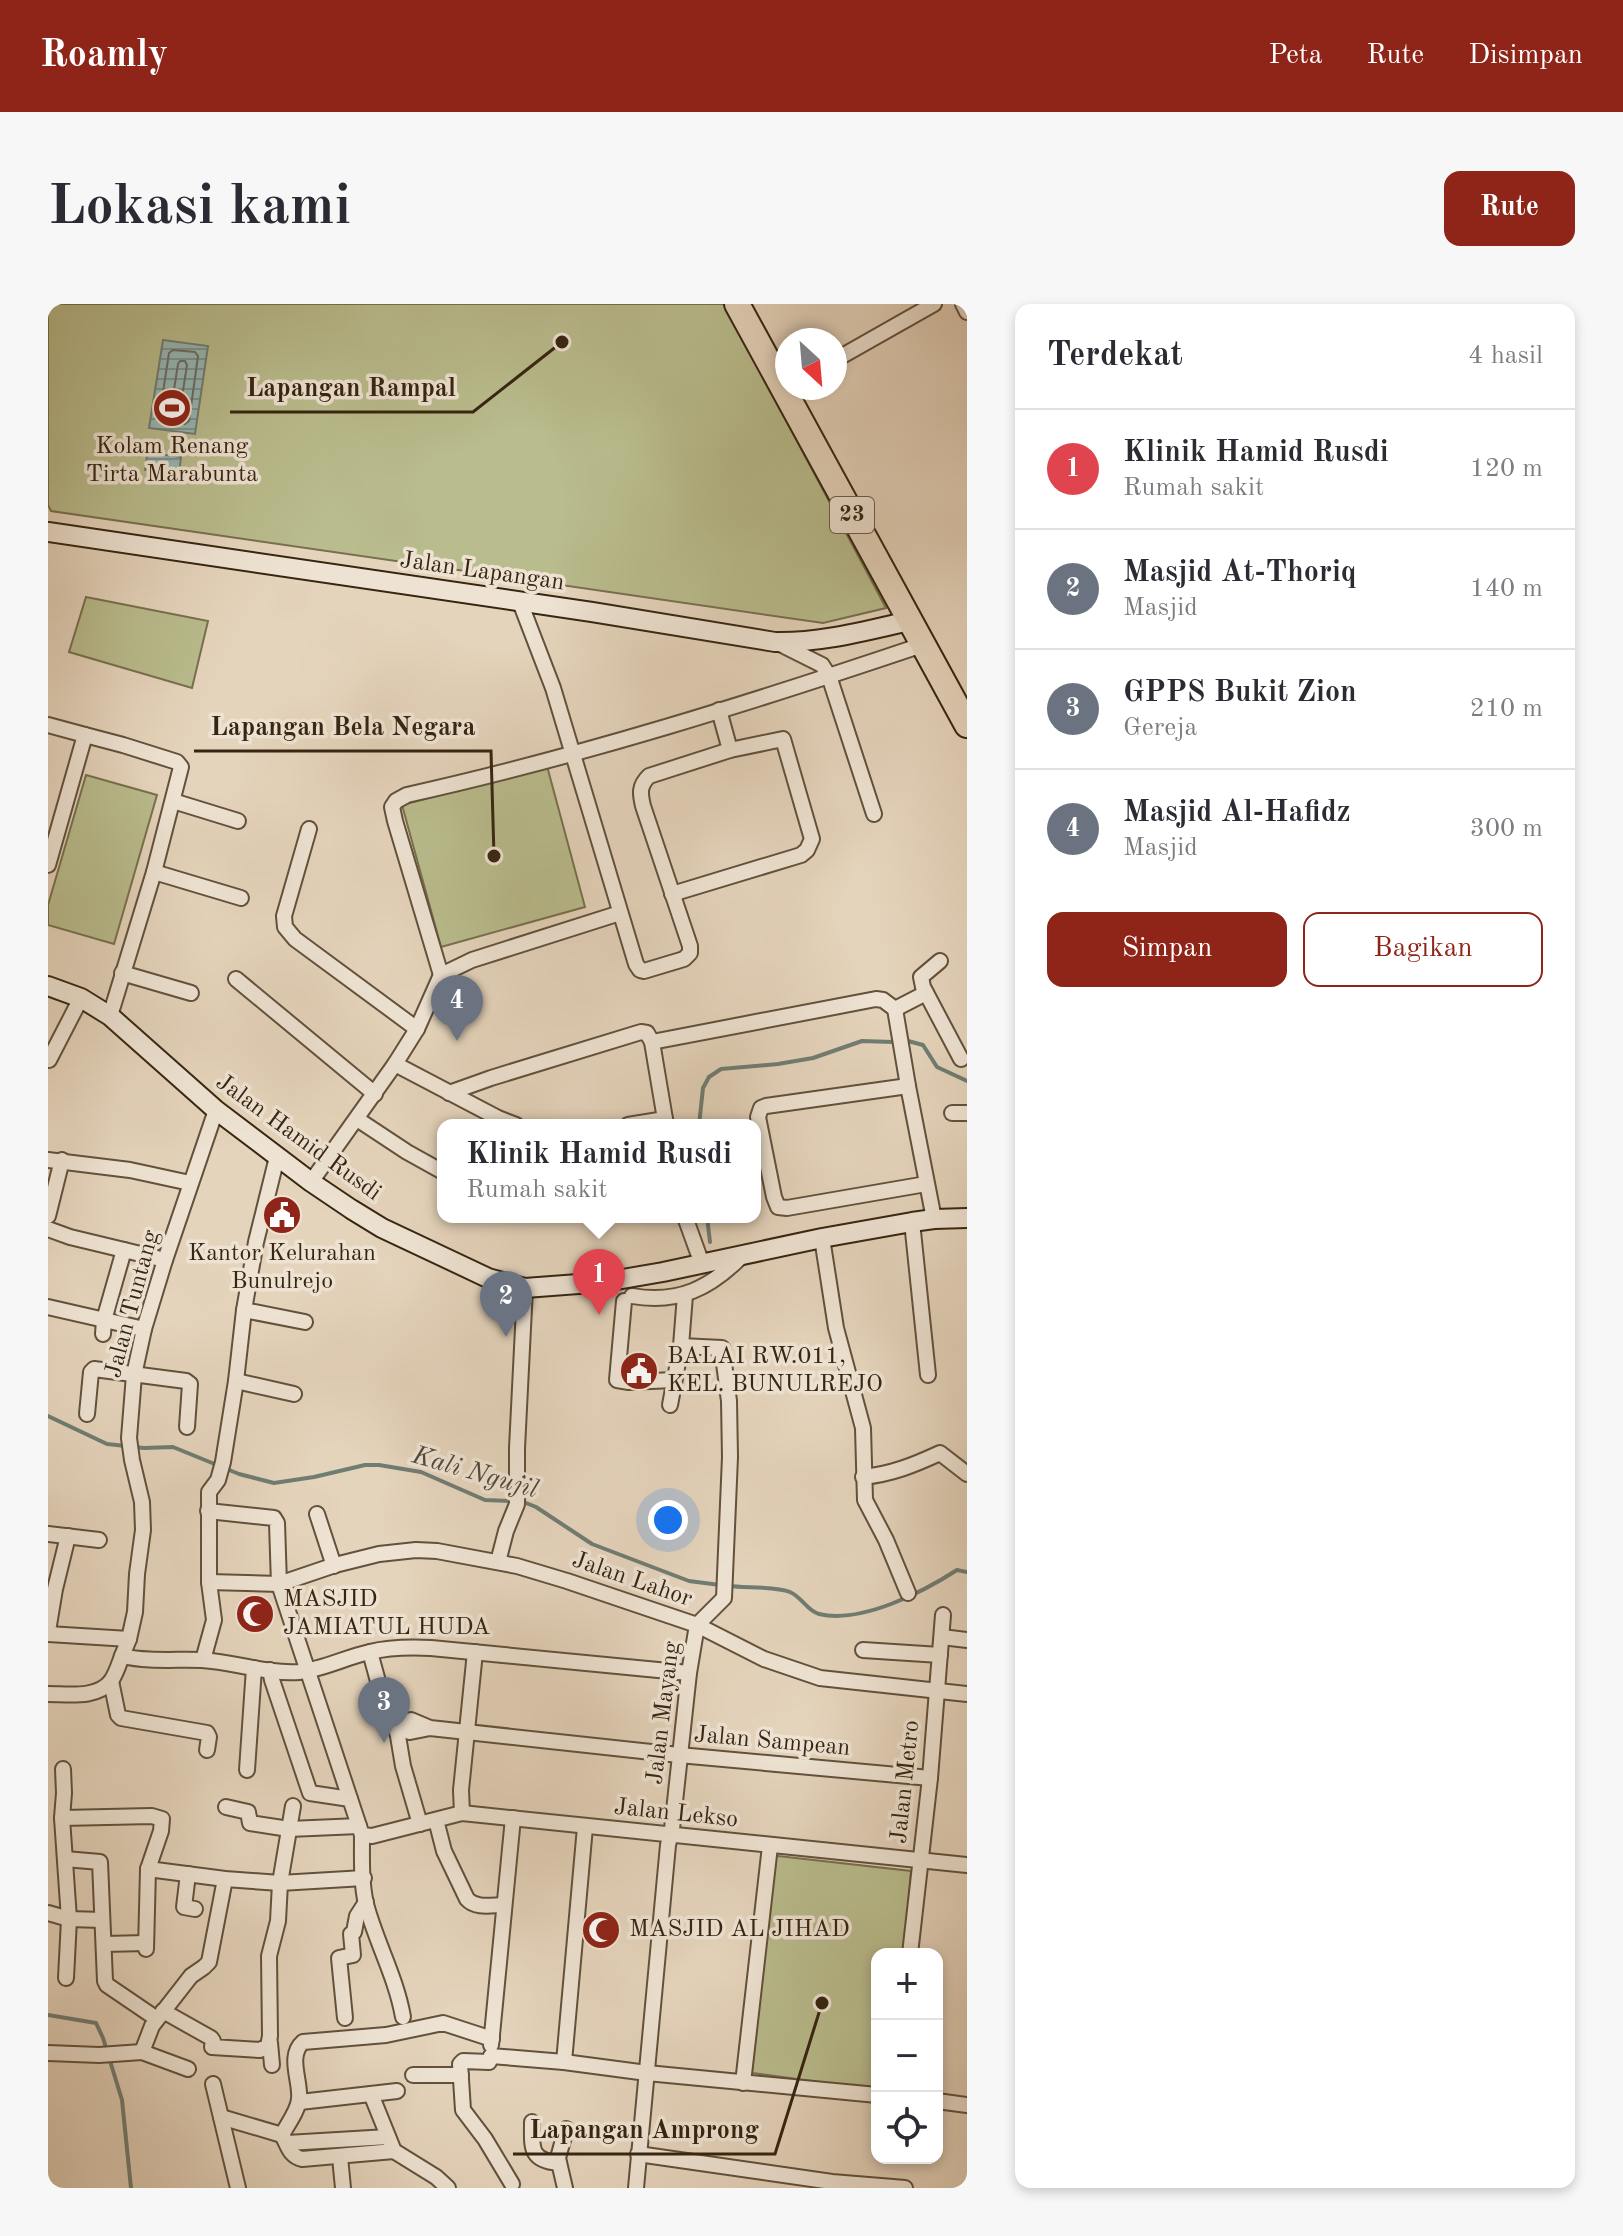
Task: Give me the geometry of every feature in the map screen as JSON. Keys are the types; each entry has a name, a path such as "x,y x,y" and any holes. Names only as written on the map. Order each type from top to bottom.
{"highway":[{"name":"23","path":"737,304 775,369"},
{"name":"23","path":"792,400 967,725"}],"street":[{"path":"847,353 934,304"},
{"path":"963,304 967,312"},
{"name":"Jalan Lapangan","path":"48,532 775,642 822,640 909,621"},
{"path":"520,602 553,688 640,970 658,968 684,959 690,953 640,794 641,784 649,776 730,750 783,739 812,839 811,845 801,855 672,894"},
{"path":"775,642 822,665 829,676 874,814"},
{"path":"441,975 395,821 392,807 396,801 407,795 573,754 922,645"},
{"path":"719,710 730,750"},
{"path":"48,725 123,745 180,764 181,767 154,872 110,1016"},
{"path":"48,865 51,842 85,735"},
{"path":"173,801 238,821"},
{"path":"309,829 284,916 285,927 295,939 417,1029"},
{"path":"154,872 241,898"},
{"path":"311,1182 375,1094 417,1029 441,975 472,960 620,913"},
{"path":"940,961 921,977 926,993 961,1059"},
{"path":"122,973 191,993"},
{"path":"236,979 375,1094"},
{"name":"Jalan Hamid Rusdi","path":"48,986 81,998 110,1016 216,1110 311,1182 382,1228 488,1278 525,1288 605,1282 912,1222 967,1218"},
{"path":"895,1009 926,993"},
{"path":"49,1060 81,998"},
{"path":"652,1042 883,1000 895,1009 934,1219"},
{"path":"449,1093 641,1032 647,1033 652,1042 665,1119"},
{"path":"395,1064 503,1119"},
{"path":"758,1119 761,1108 766,1106 908,1086"},
{"name":"Jalan Tuntang","path":"111,1681 129,1639 135,1612 143,1530 142,1502 129,1438 134,1375 165,1260 216,1110"},
{"path":"357,1119 437,1169"},
{"path":"761,1132 778,1207 926,1184"},
{"path":"203,1660 214,1620 209,1582 210,1489 218,1480 223,1462 256,1242 277,1157"},
{"path":"48,1216 55,1160 130,1170 190,1183"},
{"path":"912,1222 928,1375"},
{"path":"687,1223 702,1264"},
{"path":"48,1229 165,1260"},
{"path":"822,1238 836,1328 863,1428 865,1500 908,1593"},
{"path":"103,1327 124,1250"},
{"path":"633,1299 659,1300 685,1295 724,1274 742,1256"},
{"path":"641,1276 633,1299 617,1380 674,1380"},
{"path":"498,1562 518,1499 525,1288"},
{"path":"670,1405 681,1346 685,1295"},
{"path":"48,1307 103,1327 144,1329"},
{"path":"244,1310 305,1322"},
{"path":"681,1346 722,1348 729,1401 727,1578 724,1598 697,1625"},
{"path":"87,1414 91,1371 94,1369 189,1381 187,1427"},
{"path":"236,1381 294,1394"},
{"path":"863,1477 904,1469 940,1453 967,1474"},
{"path":"208,1511 276,1520 279,1584 360,1831 366,1902 399,1994 403,2017"},
{"path":"317,1514 334,1566"},
{"path":"48,1534 99,1540"},
{"path":"68,1536 48,1632 129,1639"},
{"name":"Jalan Lahor","path":"209,1582 279,1584 379,1554 437,1551 498,1562 567,1581 697,1625 764,1659 820,1678 967,1694"},
{"name":"Jalan Metro","path":"911,1948 930,1778 943,1615"},
{"name":"Jalan Mayang","path":"636,2188 670,1836 697,1625"},
{"path":"942,1637 967,1640"},
{"path":"122,1656 137,1660 203,1660 270,1670 306,1670 370,1652 415,1647 689,1673"},
{"path":"863,1650 940,1655"},
{"path":"370,1652 382,1696 398,1725 403,1766 420,1824"},
{"path":"462,1813 461,1790 475,1652"},
{"path":"247,1770 254,1668"},
{"path":"270,1670 310,1793 350,1799"},
{"path":"48,1694 88,1694 111,1681 121,1718 207,1733 207,1750"},
{"name":"Jalan Sampean","path":"398,1725 411,1720 430,1728 468,1733 930,1778"},
{"path":"63,1769 62,1818 69,1919 66,1978"},
{"path":"272,2065 269,1956 278,1921 280,1883 293,1806"},
{"path":"226,1807 248,1812 250,1823 289,1829 360,1831"},
{"name":"Jalan Lekso","path":"360,1831 372,1836 384,1834 462,1813 967,1865"},
{"path":"62,1818 161,1817 163,1823 148,1869 146,1946 104,1944"},
{"path":"512,2184 485,2139 464,2112 460,2064 488,2062 491,2056 513,1818"},
{"path":"436,1820 444,1851 471,1904 504,1905"},
{"path":"564,2062 585,1827"},
{"path":"743,2083 770,1846"},
{"path":"65,1859 100,1862 107,1985 160,2015 211,2038 211,2047 260,2050 270,2043"},
{"path":"148,1869 280,1883 364,1878"},
{"path":"188,1874 183,1906 195,1909"},
{"path":"142,2052 160,2015 191,1976 209,1962 225,1879"},
{"path":"345,2018 339,1958 353,1955 351,1934 366,1902"},
{"path":"48,1913 69,1919 102,1920"},
{"path":"394,2151 296,2158 290,2152 284,2139 300,2102 295,2059 297,2048 303,2042 386,2035 443,2023 492,2039"},
{"path":"48,2053 99,2055 142,2052 188,2069"},
{"path":"491,2056 871,2094"},
{"path":"413,2075 461,2075"},
{"path":"213,2084 238,2188"},
{"path":"300,2102 397,2091"},
{"path":"371,2094 394,2151 448,2188"},
{"path":"943,2102 967,2105"},
{"path":"221,2117 284,2139 388,2137"},
{"path":"532,2122 532,2147 536,2155 544,2161 559,2163"},
{"path":"565,2188 558,2156 566,2129"},
{"path":"638,2154 832,2182 905,2188"},
{"path":"340,2157 343,2188"}],"green space":[{"path":"48,304 724,304 886,608 823,623 51,511 48,505"},
{"path":"86,597 208,621 192,688 69,652"},
{"path":"547,766 585,907 441,947 402,805"},
{"path":"86,775 157,795 114,944 48,925 48,905"},
{"path":"775,1857 911,1871 905,1948 871,1948 871,2089 752,2073"}],"water":[{"path":"163,340 208,346 195,434 149,428"},
{"path":"151,453 181,457 179,474 145,470 147,456"}],"waterway":[{"path":"700,1119 703,1088 709,1077 721,1069 813,1058 862,1041 893,1042"},
{"path":"908,1041 923,1045 937,1067 967,1081"},
{"path":"708,1223 710,1242"},
{"name":"Kali Ngujil","path":"48,1416 107,1444 173,1447 239,1474 274,1483 379,1465 421,1472 485,1500 512,1501"},
{"name":"Kali Ngujil","path":"521,1501 536,1507 592,1544 689,1581 720,1585"},
{"name":"Kali Ngujil","path":"729,1586 784,1590 794,1594 815,1612 836,1616 891,1604 957,1570 967,1572"},
{"path":"48,2015 96,2023 122,2100 131,2188"}],"place":[{"name":"Lapangan Rampal","path":"562,342"},
{"name":"Kolam Renang Tirta Marabunta","path":"172,408"},
{"name":"Lapangan Bela Negara","path":"494,856"},
{"name":"Masjid Al-Hafidz","path":"457,1041"},
{"name":"Kantor Kelurahan Bunulrejo","path":"282,1215"},
{"name":"Klinik Hamid Rusdi","path":"599,1315"},
{"name":"Masjid At-Thoriq","path":"506,1337"},
{"name":"BALAI RW.011, KEL. BUNULREJO","path":"639,1371"},
{"name":"MASJID JAMIATUL HUDA","path":"255,1614"},
{"name":"GPPS Bukit Zion","path":"384,1743"},
{"name":"MASJID AL JIHAD","path":"601,1930"},
{"name":"Lapangan Amprong","path":"822,2003"}]}
